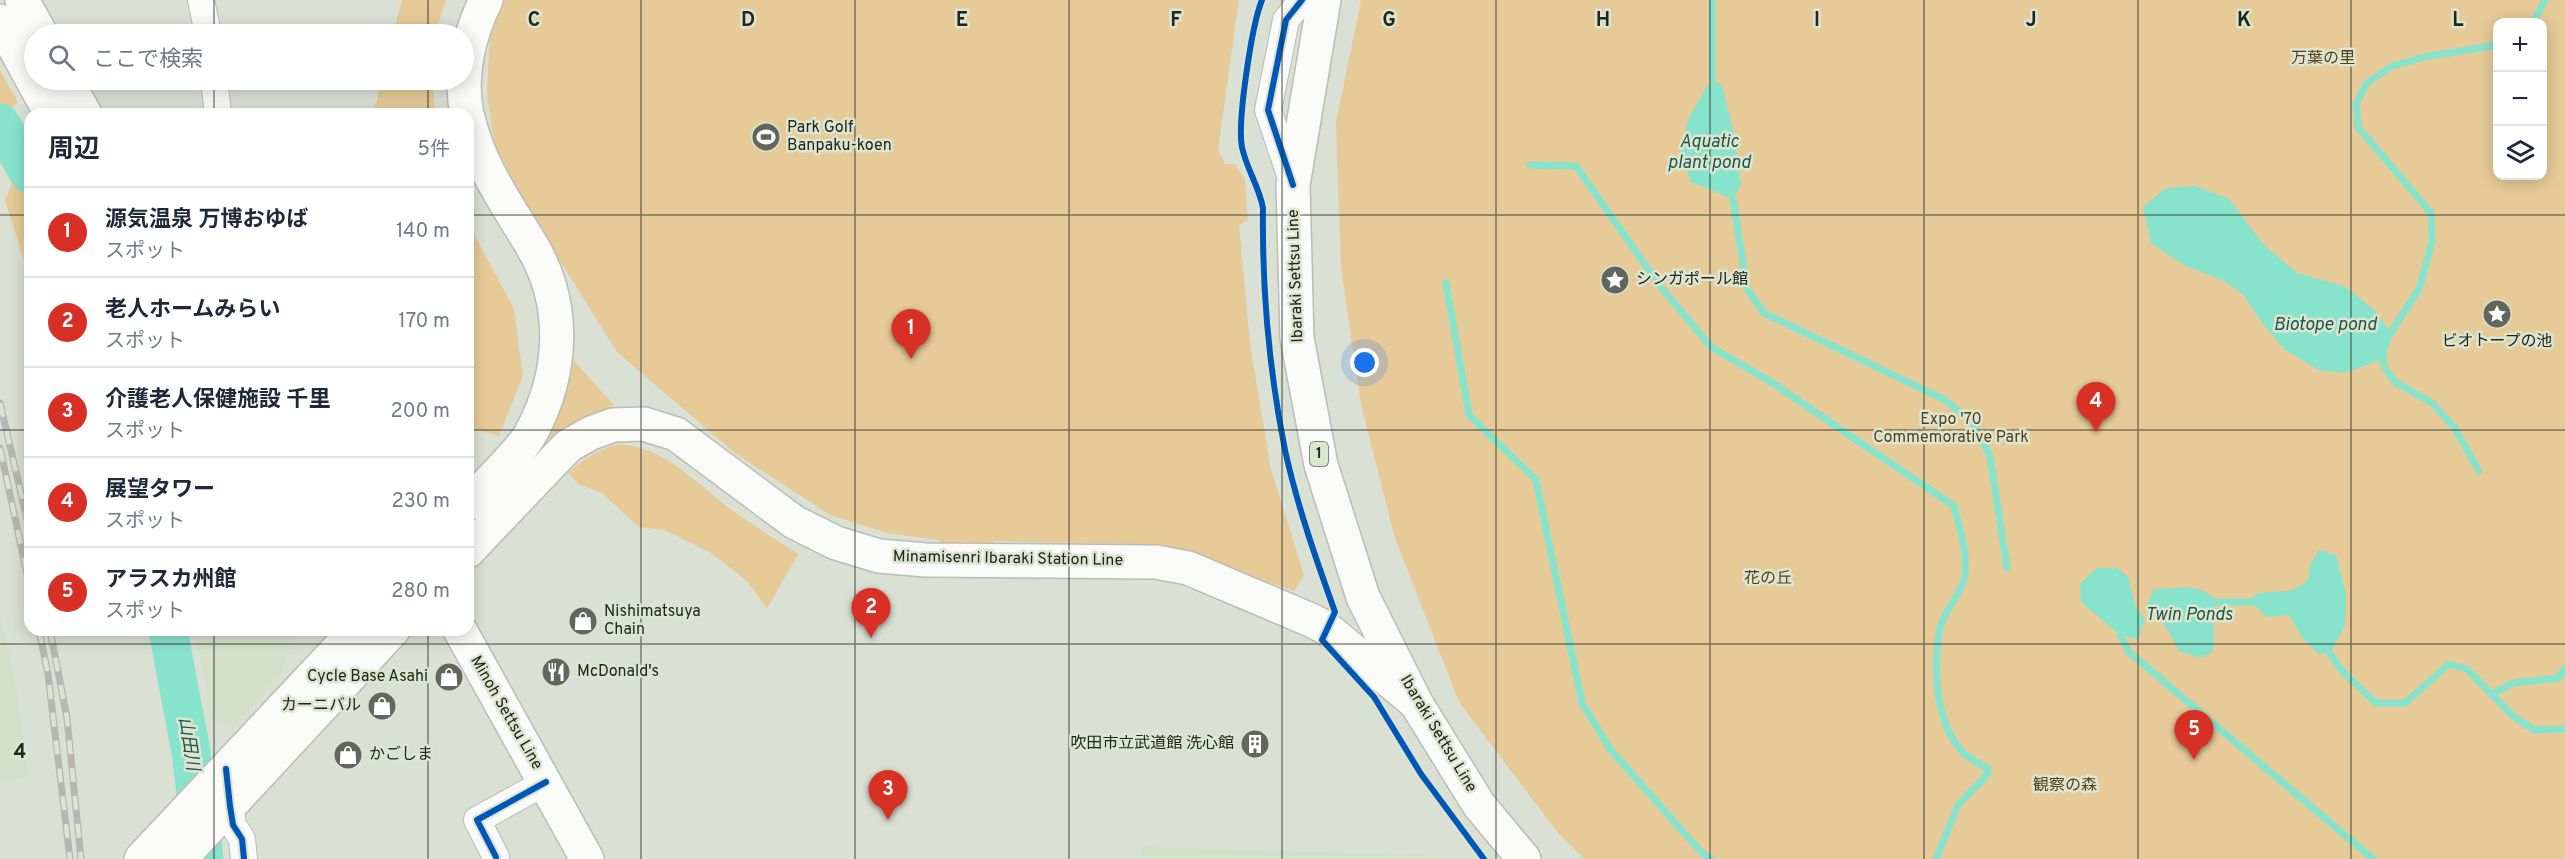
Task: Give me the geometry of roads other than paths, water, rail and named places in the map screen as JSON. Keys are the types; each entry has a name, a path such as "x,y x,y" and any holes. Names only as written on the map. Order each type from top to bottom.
{"main road":[{"path":"22,0 35,24"},
{"path":"474,33 486,0"},
{"name":"Ibaraki Settsu Line","path":"1324,0 1293,185 1297,338 1321,465 1363,597 1416,703 1479,805 1524,859"},
{"path":"0,21 24,65"},
{"path":"38,90 48,108"},
{"path":"72,90 82,108"},
{"path":"466,90 467,108"},
{"path":"474,142 487,173 549,278 556,309 558,338 554,372 530,435 474,497"},
{"name":"Minamisenri Ibaraki Station Line","path":"474,545 568,446 591,433 613,425 644,424 676,434 794,522 836,543 879,556 926,560 1156,562 1188,568 1255,594 1326,628 1416,703"},
{"name":"Minoh Settsu Line","path":"463,636 587,859"},
{"path":"186,853 223,793 355,638"},
{"path":"141,859 186,812 223,793"}],"street":[{"path":"201,0 206,24"},
{"path":"1293,185 1268,110 1286,20 1302,0"},
{"path":"215,90 218,108"},
{"path":"495,857 477,820 546,782"},
{"path":"223,793 233,825 242,839 244,859"}],"water":[{"name":"Aquatic plant pond","path":"1712,78 1722,86 1734,134 1741,184 1733,199 1691,182 1680,153 1689,117"},
{"name":"Biotope pond","path":"2196,186 2229,199 2264,245 2297,273 2344,286 2372,308 2390,331 2390,344 2383,359 2345,373 2319,370 2285,350 2263,324 2242,293 2224,281 2184,265 2151,243 2143,207 2166,188"},
{"path":"2319,550 2336,555 2346,594 2345,625 2330,654 2317,653 2302,637 2289,615 2267,617 2251,602 2254,595 2287,591 2308,580 2310,565"},
{"name":"Twin Ponds","path":"2097,568 2117,568 2128,577 2135,605 2145,620 2138,639 2120,635 2081,602 2080,584"},
{"name":"Twin Ponds","path":"2179,587 2197,589 2211,596 2215,602 2213,652 2199,658 2179,651 2166,627 2147,605 2154,589"}],"waterway":[{"path":"1712,0 1712,78"},
{"path":"2536,18 2545,0"},
{"path":"2387,339 2420,287 2432,241 2431,213 2358,127 2356,104 2367,83 2390,67 2424,57 2493,46"},
{"name":"山田川","path":"0,123 24,164"},
{"path":"1530,165 1576,166 1660,286 1711,347 1768,380 1954,506 1963,542 1965,570 1962,585 1940,628 1937,658 1938,691 1945,722 1951,736 1966,755 1989,769 1986,776 1958,805 1936,859"},
{"path":"1733,199 1747,289 1764,313 1945,400 1973,423 1990,456 2007,568"},
{"path":"1446,283 1469,415 1536,480 1582,703 1610,749 1700,851 1711,859"},
{"path":"2383,352 2384,367 2395,382 2432,403 2454,427 2479,471"},
{"path":"2215,602 2251,602"},
{"path":"2120,635 2129,652 2373,859"},
{"name":"山田川","path":"169,636 191,752 204,859"},
{"path":"2330,654 2344,673 2376,703 2405,703 2449,664 2467,669 2514,717 2534,730 2565,729"},
{"path":"2491,694 2514,683 2558,678 2565,669"}],"railway":[{"path":"0,403 24,506"},
{"path":"0,448 24,560"},
{"path":"40,636 48,674 70,859"},
{"path":"51,636 67,718 81,859"}],"place":[{"name":"Park Golf Banpaku-koen","path":"766,137"},
{"name":"シンガポール館","path":"1615,280"},
{"name":"ビオトープの池","path":"2497,314"},
{"name":"源気温泉 万博おゆば","path":"911,359"},
{"name":"展望タワー","path":"2096,432"},
{"name":"Nishimatsuya Chain","path":"583,621"},
{"name":"老人ホームみらい","path":"871,638"},
{"name":"McDonald's","path":"556,672"},
{"name":"Cycle Base Asahi","path":"449,677"},
{"name":"カーニバル","path":"382,706"},
{"name":"吹田市立武道館 洗心館","path":"1255,744"},
{"name":"かごしま","path":"348,755"},
{"name":"アラスカ州館","path":"2194,760"},
{"name":"介護老人保健施設 千里","path":"888,820"}],"park label":[{"name":"万葉の里","path":"2323,59"},
{"name":"Expo '70 Commemorative Park","path":"1951,429"},
{"name":"花の丘","path":"1768,579"},
{"name":"観察の森","path":"2065,786"}]}
